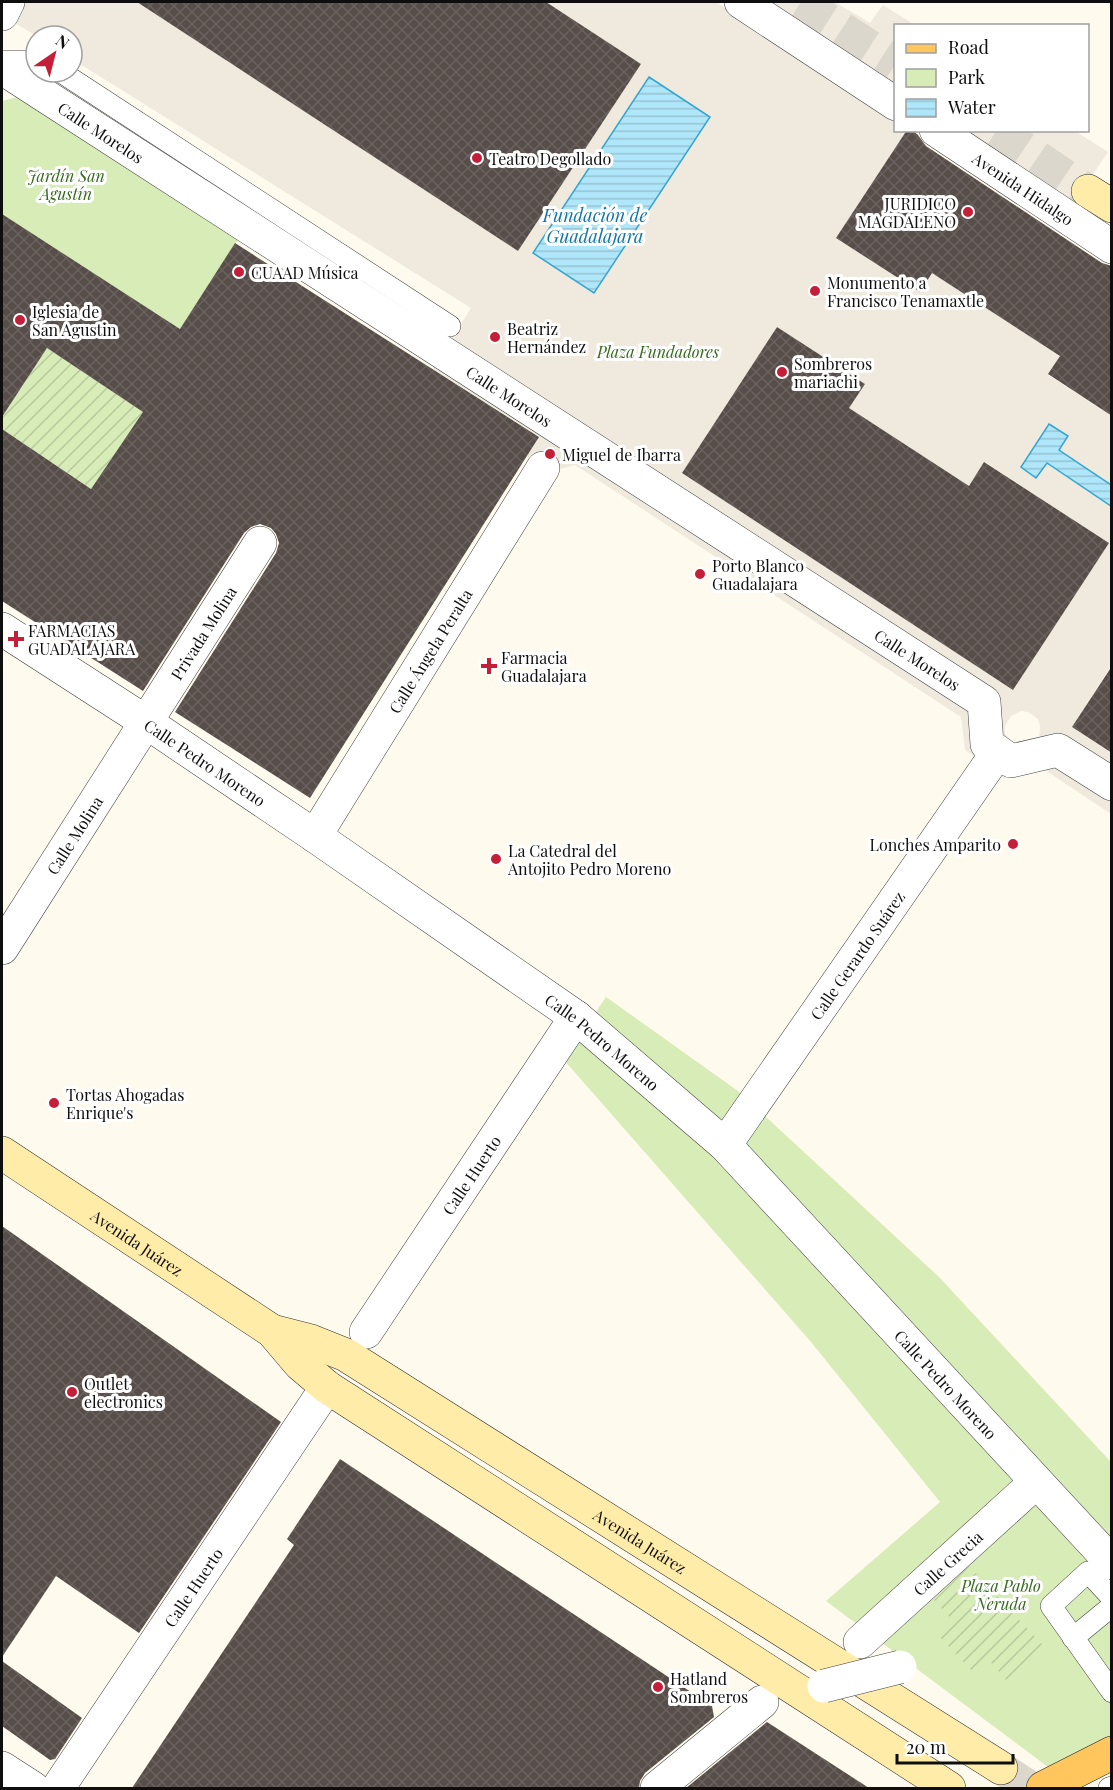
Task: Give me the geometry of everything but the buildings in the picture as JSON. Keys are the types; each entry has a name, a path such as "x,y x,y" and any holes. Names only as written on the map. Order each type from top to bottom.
{"main road":[{"name":"Avenida Juárez","path":"2,1153 272,1331 300,1364 327,1387 949,1788"},
{"name":"Avenida Juárez","path":"272,1331 311,1341 346,1355 1001,1768"},
{"path":"1043,1788 1112,1753"}],"street":[{"path":"2,14 8,2"},
{"path":"741,2 894,103"},
{"name":"Calle Morelos","path":"2,68 984,702 987,744 1011,761 1058,750 1112,784"},
{"name":"Avenida Hidalgo","path":"939,132 1112,247"},
{"name":"Calle Ángela Peralta","path":"315,836 543,468"},
{"name":"Privada Molina","path":"146,722 260,543"},
{"name":"Calle Pedro Moreno","path":"2,628 315,836 576,1017 726,1145 1111,1564"},
{"name":"Calle Molina","path":"2,948 146,722"},
{"name":"Calle Gerardo Suárez","path":"726,1145 988,766"},
{"name":"Calle Huerto","path":"366,1332 576,1017"},
{"name":"Calle Huerto","path":"58,1788 327,1387"},
{"name":"Calle Grecia","path":"860,1642 1036,1482"},
{"path":"824,1686 900,1667"},
{"path":"657,1788 762,1702"},
{"path":"2,1768 33,1788"}],"lane":[{"path":"2,61 24,61"},
{"path":"79,84 450,326"},
{"path":"1112,1598 1088,1572 1051,1606 1112,1692"},
{"path":"1076,1643 1112,1606"},
{"path":"1076,1643 1112,1668"}],"green space":[{"name":"Jardín San Agustín","path":"33,93 245,229 180,329 2,214 2,101"},
{"path":"47,348 143,412 91,489 2,429 2,417"},
{"name":"Plaza Pablo Neruda","path":"606,997 738,1091 939,1277 1111,1462 1111,1738 1052,1770 826,1601 940,1502 811,1342 564,1060"},
{"path":"969,1566 1043,1645 1006,1680 988,1659 974,1673 939,1636 954,1622 934,1600"}],"shaded area":[{"path":"25,2 137,2 518,251 641,64 546,2 716,2 894,119 894,132 906,132 836,238 932,273 1060,356 1048,375 1111,416 1111,485 1059,450 1046,463 1111,506 1111,666 1072,727 1111,753 1111,814 1045,770 1005,778 965,750 961,717 575,465 550,472 527,456 539,436 433,369 471,308 84,66 84,24 24,24 24,28 12,21","holes":["777,327 865,384 849,408 969,486 985,462 1109,543 1014,689 682,473","1021,711 1028,712 1038,719 1039,738 1012,744 1005,733 1005,726 1011,716"]},
{"path":"747,2 835,2 870,23 883,5 913,24 894,24 894,99"},
{"path":"943,132 1077,132 1108,152 1066,214"}],"water":[{"name":"Fundación de Guadalajara","path":"649,77 710,117 594,293 533,253"},
{"path":"1049,424 1068,436 1059,450 1111,485 1111,506 1047,463 1036,478 1021,467"}],"tunnel":[{"path":"801,2 894,62"},
{"path":"1000,132 1088,191"},
{"path":"1001,1768 1031,1788"}],"place":[{"name":"Teatro Degollado","path":"477,158"},
{"name":"JURIDICO MAGDALENO","path":"968,212"},
{"name":"CUAAD Música","path":"239,272"},
{"name":"Monumento a Francisco Tenamaxtle","path":"815,291"},
{"name":"Iglesia de San Agustin","path":"20,320"},
{"name":"Beatriz Hernández","path":"495,337"},
{"name":"Sombreros mariachi","path":"782,372"},
{"name":"Miguel de Ibarra","path":"550,454"},
{"name":"Porto Blanco Guadalajara","path":"700,574"},
{"name":"FARMACIAS GUADALAJARA","path":"16,639"},
{"name":"Farmacia Guadalajara","path":"489,666"},
{"name":"Lonches Amparito","path":"1013,844"},
{"name":"La Catedral del Antojito Pedro Moreno","path":"496,859"},
{"name":"Tortas Ahogadas Enrique's","path":"54,1103"},
{"name":"Outlet electronics","path":"72,1392"},
{"name":"Hatland Sombreros","path":"658,1687"}],"park label":[{"name":"Plaza Fundadores","path":"658,351"}]}
